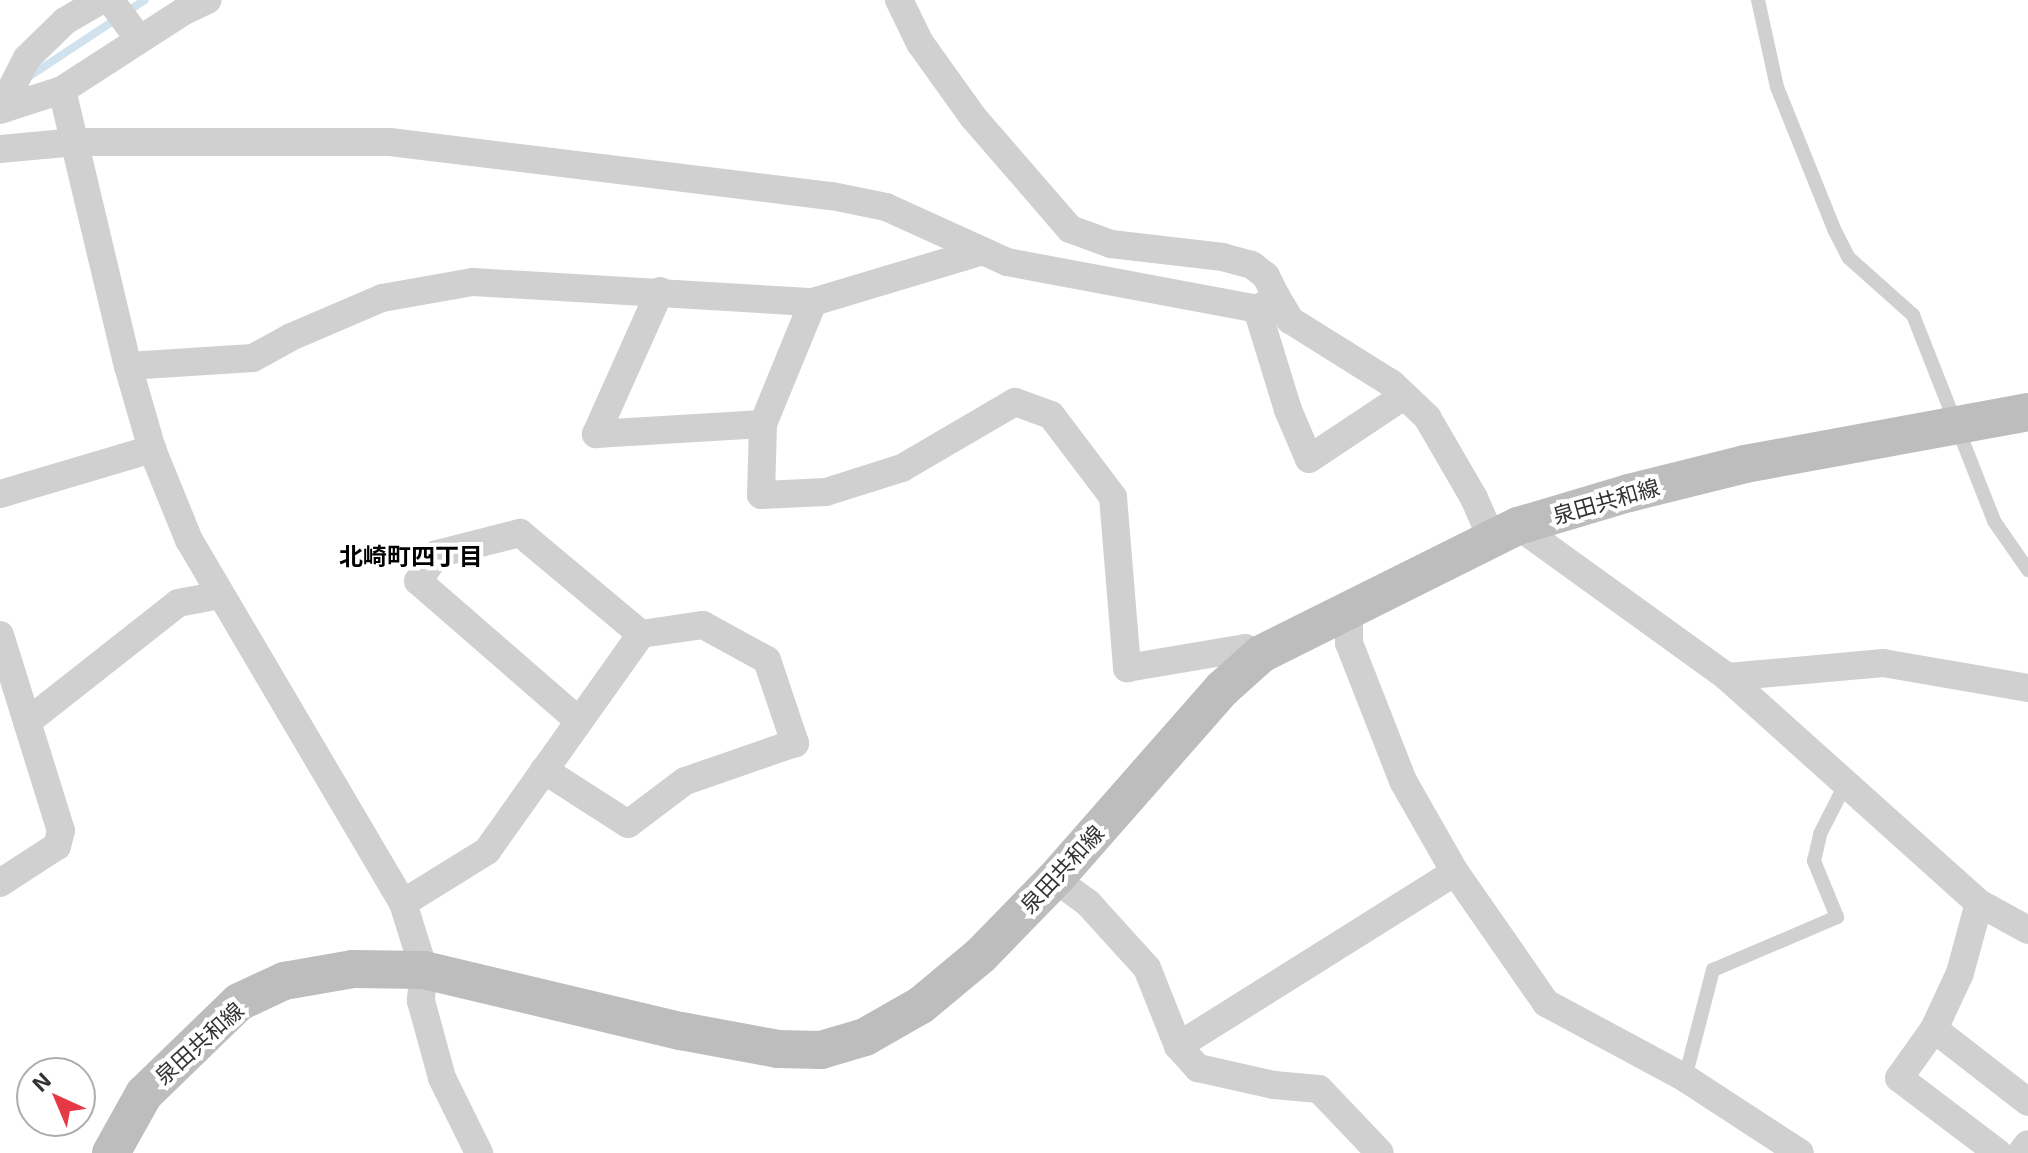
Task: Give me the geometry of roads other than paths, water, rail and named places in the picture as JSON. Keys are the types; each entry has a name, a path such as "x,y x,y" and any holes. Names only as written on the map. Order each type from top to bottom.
{"main road":[{"name":"泉田共和線","path":"111,1153 144,1094 239,1002 284,981 353,969 424,970 681,1031 778,1049 821,1050 865,1037 921,1005 981,955 1055,879 1222,689 1261,654 1349,613 1505,531 1629,493 1745,464 2028,412"}],"street":[{"path":"1,110 27,58 65,21 101,0"},
{"path":"110,0 139,39"},
{"path":"1,110 62,90 139,39 208,0"},
{"path":"899,0 920,43 973,117 1070,229 1111,244 1223,257 1252,265 1266,276 1267,303 1288,410 1309,459 1404,396"},
{"path":"62,90 128,366 152,449 189,540 403,903 424,970 421,1001 442,1078 479,1153"},
{"path":"0,149 76,142 390,142 832,196 886,207 1007,262 1267,303 1391,383 1427,417 1474,498 1505,531 1727,677 1979,903 2028,930"},
{"path":"128,366 253,358 291,337 382,298 473,282 813,302 983,251"},
{"path":"660,291 596,434 763,424"},
{"path":"813,302 763,424 761,495 826,492 902,468 1015,402 1051,415 1113,497 1127,668 1245,648 1261,654"},
{"path":"0,494 152,449"},
{"path":"579,721 418,581 437,554 520,533 641,634"},
{"path":"27,722 178,603 220,595"},
{"path":"1349,613 1349,643 1403,781 1455,872 1546,1003 1685,1078 1800,1153"},
{"path":"403,903 487,851 544,770 641,634 703,625 767,660 795,743 685,781 628,824 544,770"},
{"path":"0,635 61,831 57,846 0,883"},
{"path":"1727,677 1883,663 2028,688"},
{"path":"1178,1046 1455,872"},
{"path":"1055,879 1088,903 1147,968 1178,1046 1198,1068 1274,1085 1319,1089 1380,1153"},
{"path":"1979,903 1960,973 1934,1029 1899,1078 1998,1153"},
{"path":"1934,1029 2028,1102"},
{"path":"2021,1153 2028,1144"}],"lane":[{"path":"1758,0 1777,87 1835,231 1849,258 1913,315 1994,521 2028,570"},
{"path":"1685,1078 1713,970 1837,917 1814,861 1820,834 1845,785"}],"waterway":[{"path":"27,78 145,0"}],"district":[{"name":"北崎町四丁目","path":"411,556"}]}
